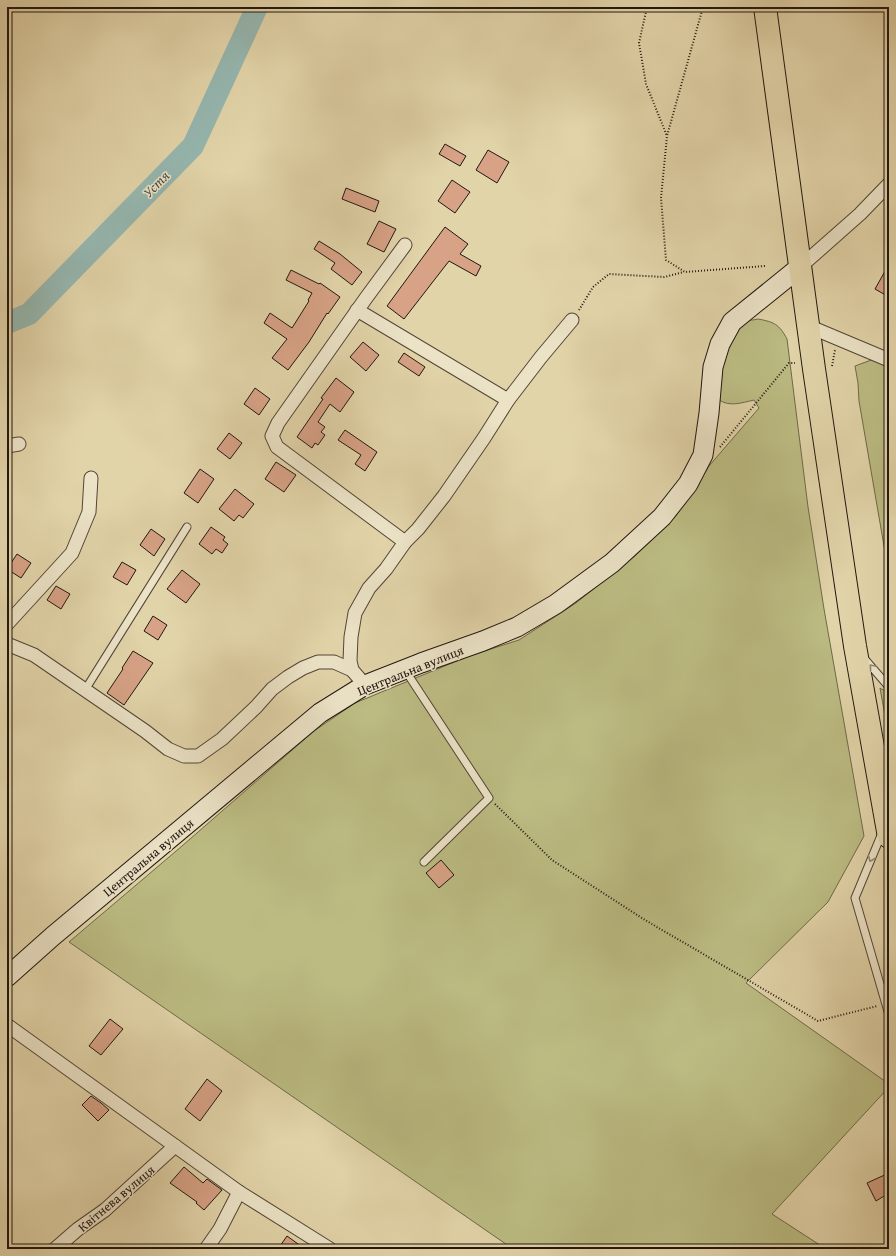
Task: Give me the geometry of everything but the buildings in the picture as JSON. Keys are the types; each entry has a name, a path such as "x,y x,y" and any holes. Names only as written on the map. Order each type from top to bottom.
{"highway":[{"path":"765,7 808,326 855,646 887,830"}],"street":[{"path":"800,267 860,214 889,184"},
{"path":"405,245 357,310 278,423 272,436 277,447 405,542"},
{"name":"Центральна вулиця","path":"7,977 65,926 320,713 365,685 405,670 421,662 483,641 517,627 556,604 612,563 662,517 688,484 703,455 709,413 713,367 720,344 732,322 800,267"},
{"path":"357,310 508,400"},
{"path":"352,670 350,661 351,637 355,613 369,588 386,570 405,542 418,529 444,496 508,400 572,320"},
{"path":"808,326 889,360"},
{"path":"7,624 72,553 89,512 91,478"},
{"path":"7,644 34,655 145,731 168,749 184,756 198,756 222,739 256,707 272,689 303,668 318,662 334,662 352,670 365,685"},
{"path":"7,1025 240,1192 330,1249"},
{"name":"Квітнева вулиця","path":"56,1249 78,1229 105,1210 176,1146"},
{"path":"206,1249 220,1229 240,1192"}],"lane":[{"path":"85,690 187,527"},
{"path":"855,646 889,687"},
{"path":"405,670 489,798 424,862"},
{"path":"887,830 855,898 889,1015"}],"path":[{"path":"7,20 15,7"},
{"path":"647,7 639,43 646,84 667,136"},
{"path":"685,272 666,260 661,198 667,136 703,7"},
{"path":"572,320 593,287 609,274 664,277 685,272 765,266"},
{"path":"703,455 720,448 789,363 795,362 796,367"},
{"path":"489,798 552,860 645,920 818,1021 886,1004"}],"green space":[{"path":"758,319 776,324 787,339 808,507 824,609 864,836 828,902 746,983 889,1084 889,1087 772,1214 826,1249 513,1249 69,942 314,731 355,703 469,656 519,640 576,603 636,555 675,517 709,466 759,408 754,400 731,404 719,400 723,357 731,336 737,328 745,322"},
{"path":"874,359 889,366 889,566 884,546 859,401 855,366"},
{"path":"880,688 888,693 889,738"}],"waterway":[{"name":"Устя","path":"7,323 29,314 193,146 257,7"}]}
